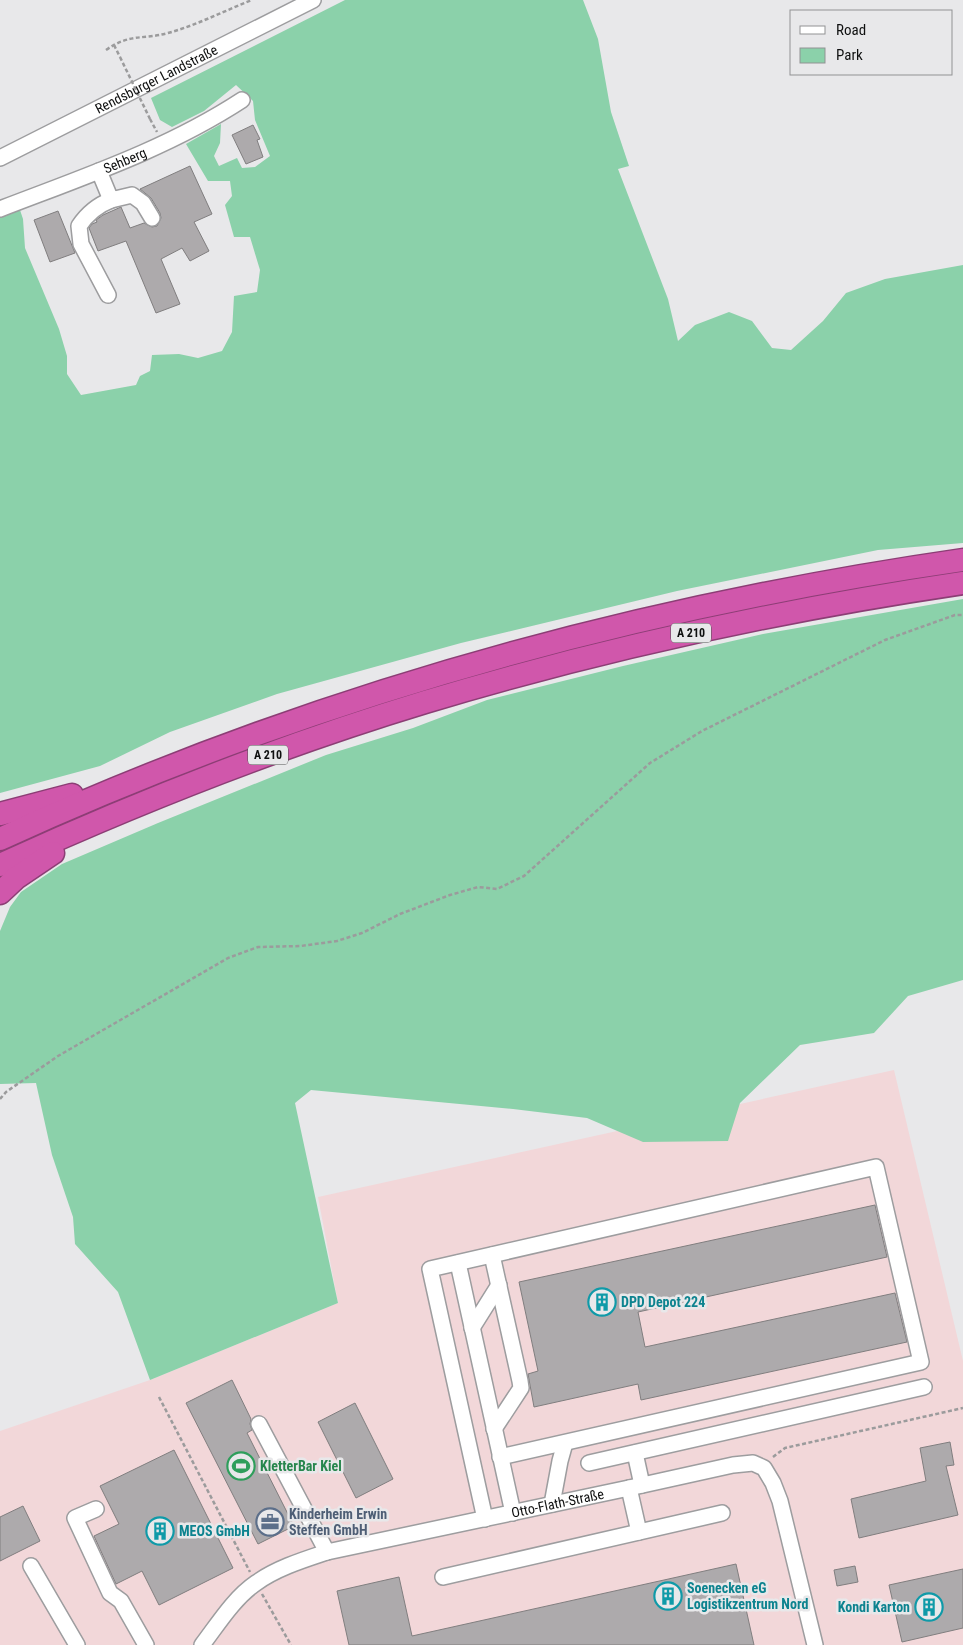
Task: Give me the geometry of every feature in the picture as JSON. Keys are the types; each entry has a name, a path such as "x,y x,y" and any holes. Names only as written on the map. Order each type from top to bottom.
{"highway":[{"name":"A 210","path":"0,839 250,737 331,709 540,646 739,599 888,571 963,560"},
{"name":"A 210","path":"0,865 115,814 251,761 424,702 530,672 731,623 888,594 963,584"},
{"path":"0,814 158,773"},
{"path":"0,893 16,878 115,814"}],"street":[{"name":"Rendsburger Landstraße","path":"0,158 313,0"},
{"name":"Sehberg","path":"0,209 163,145 211,120 242,100"},
{"path":"99,171 111,200"},
{"path":"108,295 81,244 78,226 84,217 101,204 132,194 143,203 152,218"},
{"path":"484,1519 430,1269 876,1167 921,1362 500,1457"},
{"path":"492,1255 521,1388 494,1429"},
{"path":"458,1263 513,1513"},
{"path":"472,1328 499,1285"},
{"path":"589,1463 924,1387"},
{"path":"259,1424 327,1552"},
{"path":"552,1504 565,1443"},
{"path":"630,1454 639,1532"},
{"name":"Otto-Flath-Straße","path":"202,1645 232,1606 256,1583 294,1562 327,1552 733,1465 753,1463 764,1468"},
{"path":"764,1468 773,1483 780,1501 815,1645"},
{"path":"96,1508 75,1518 110,1593 121,1601 146,1645"},
{"path":"443,1577 722,1513"},
{"path":"32,1566 77,1645"}],"path":[{"path":"106,50 128,38 167,34 252,0"},
{"path":"114,45 150,119"},
{"path":"0,1099 6,1092 58,1056 228,958 258,947 302,946 337,941 362,933 400,914 450,895 478,887 497,889 524,876 650,763 702,731 885,640 955,615 963,615"},
{"path":"159,1397 256,1583 291,1645"},
{"path":"764,1468 784,1448 963,1408"}],"shaded area":[{"path":"894,1070 963,1361 963,1645 0,1645 0,1431 150,1380 338,1303 318,1197"}],"green space":[{"path":"345,0 583,0 598,39 611,112 629,166 618,169 668,299 678,341 695,325 729,312 752,321 772,348 791,350 823,321 846,293 885,279 963,265 963,543 878,550 677,591 461,643 277,694 170,732 100,766 0,793 0,216 19,207 23,219 25,248 59,329 67,356 67,374 81,395 136,385 140,376 150,371 152,355 179,354 198,358 222,351 232,332 234,296 257,292 260,270 250,237 234,237 225,205 232,196 230,181 208,181 186,144 221,124 220,143 214,156 219,166 237,158 242,168 255,167 270,156 255,120 253,101 236,85 204,111 172,127 160,120 151,98"},
{"path":"963,599 963,980 908,996 874,1033 800,1045 740,1103 728,1141 643,1142 587,1118 311,1090 295,1103 338,1303 150,1380 118,1292 75,1244 73,1217 52,1155 36,1083 0,1084 0,931 10,907 21,892 62,864 158,823 326,755 413,728 487,700 763,634"}],"building":[{"path":"253,125 260,139 257,140 263,157 246,164 232,135"},
{"path":"190,166 212,214 194,222 209,251 190,261 182,248 161,259 180,304 156,313 126,241 98,251 89,228 103,215 121,207 130,228 144,223 152,227 157,226 161,218 160,213 151,198 140,189"},
{"path":"58,211 75,253 50,262 34,220"},
{"name":"DPD Depot 224","path":"875,1205 887,1257 638,1312 645,1347 895,1293 907,1342 641,1400 638,1384 534,1407 528,1374 538,1371 519,1282"},
{"name":"KletterBar Kiel","path":"232,1380 251,1419 252,1430 247,1433 294,1526 258,1544 186,1403"},
{"path":"355,1403 393,1479 356,1498 318,1422"},
{"path":"950,1442 954,1465 946,1466 958,1515 859,1538 851,1499 926,1481 920,1448"},
{"name":"MEOS GmbH","path":"174,1450 233,1568 159,1605 142,1571 116,1584 94,1536 119,1524 100,1486"},
{"path":"23,1506 40,1541 0,1561 0,1517"},
{"name":"Soenecken eG Logistikzentrum Nord","path":"736,1564 754,1645 349,1645 337,1591 399,1577 412,1636"},
{"path":"855,1566 858,1582 837,1586 834,1570"},
{"name":"Kondi Karton","path":"963,1569 963,1628 902,1642 889,1585"}],"place":[{"name":"DPD Depot 224","path":"602,1302"},
{"name":"KletterBar Kiel","path":"241,1466"},
{"name":"Kinderheim Erwin Steffen GmbH","path":"270,1522"},
{"name":"MEOS GmbH","path":"160,1531"},
{"name":"Soenecken eG Logistikzentrum Nord","path":"668,1596"},
{"name":"Kondi Karton","path":"929,1607"}]}
